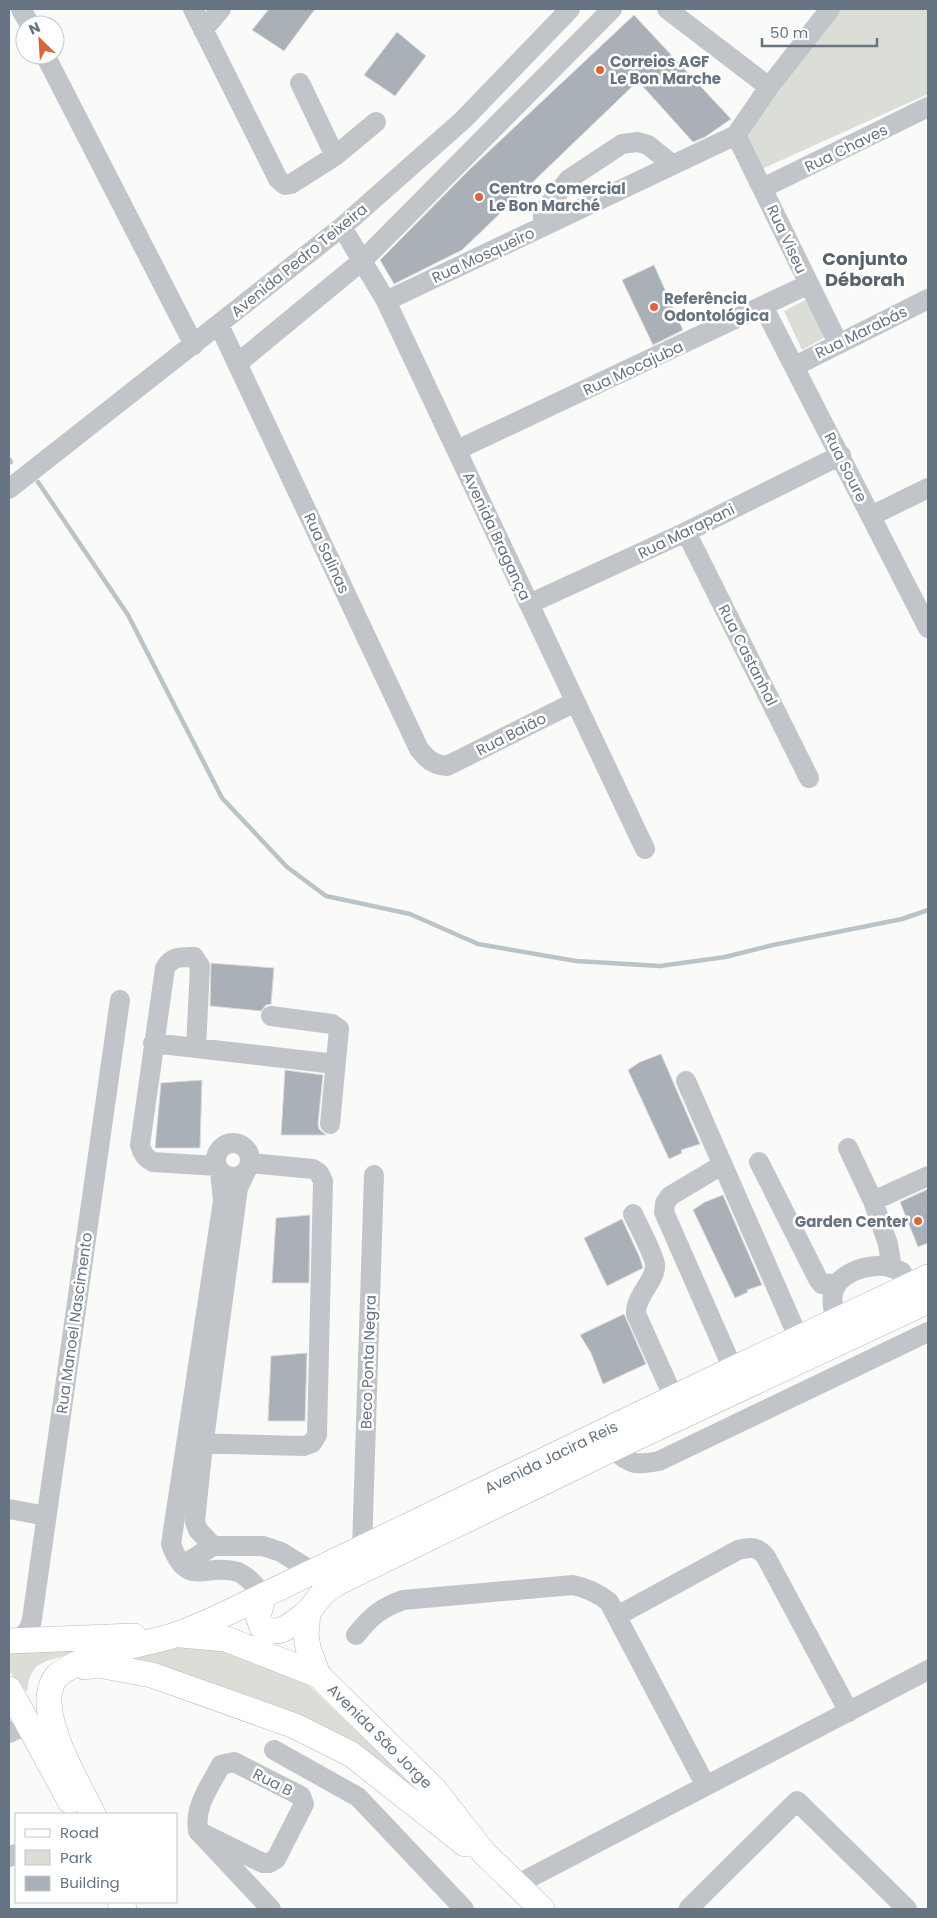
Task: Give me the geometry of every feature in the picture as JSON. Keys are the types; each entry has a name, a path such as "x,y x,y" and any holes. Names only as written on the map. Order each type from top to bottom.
{"main road":[{"name":"Avenida Jacira Reis","path":"174,1635 216,1618 836,1321 924,1287"},
{"name":"Avenida Jacira Reis","path":"264,1595 258,1616 262,1627 276,1633 308,1612 323,1594 337,1583 612,1449 924,1287"},
{"path":"308,1612 307,1642 318,1674"},
{"name":"Avenida São Jorge","path":"66,1670 85,1659 174,1635"},
{"name":"Avenida São Jorge","path":"13,1641 174,1635 226,1639 318,1674 434,1789 484,1853 542,1909"},
{"path":"93,1813 63,1751 49,1704 51,1688 56,1677 66,1670 98,1665 152,1675 295,1726 351,1754 516,1885"},
{"path":"9,1689 18,1728 76,1813"}],"street":[{"path":"193,9 281,183 291,184 335,156 376,122"},
{"path":"203,30 221,9"},
{"name":"Avenida Pedro Teixeira","path":"9,489 342,227 463,120 570,9"},
{"path":"238,363 363,260 612,9"},
{"path":"667,9 769,87"},
{"path":"736,135 769,87 830,9"},
{"path":"50,65 194,345"},
{"path":"300,83 335,156"},
{"name":"Rua Chaves","path":"764,188 928,107"},
{"name":"Rua Mosqueiro","path":"386,301 736,135"},
{"name":"Rua Viseu","path":"736,135 764,188 838,343"},
{"path":"543,226 543,212 546,206 569,179 622,144 638,142 648,145 672,165"},
{"name":"Avenida Bragança","path":"342,227 386,301 644,849"},
{"name":"Rua Mocajuba","path":"457,450 809,284"},
{"name":"Rua Marabás","path":"795,366 928,299"},
{"name":"Rua Soure","path":"763,306 928,628"},
{"name":"Rua Salinas","path":"219,325 419,749 427,759 437,766 447,766"},
{"name":"Rua Marapani","path":"529,604 686,532 841,456"},
{"path":"871,516 928,488"},
{"name":"Rua Castanhal","path":"686,532 809,778"},
{"name":"Rua Baião","path":"447,766 575,702"},
{"path":"194,1444 304,1446 312,1443 316,1435 323,1180 319,1173 313,1169 247,1168 235,1177 229,1177 218,1169 153,1162 146,1159 140,1145 153,1042 164,968 170,959 176,956 194,957 200,966 196,1048"},
{"name":"Rua Manoel Nascimento","path":"13,1641 26,1634 32,1619 120,1000"},
{"path":"270,1016 338,1026 330,1124"},
{"path":"153,1042 335,1064"},
{"path":"686,1081 799,1339"},
{"path":"213,1546 198,1530 195,1522 194,1444 222,1201 217,1155 223,1146 240,1144 250,1157 238,1188 194,1444 171,1544 174,1553 189,1571 226,1570 238,1572 249,1579 264,1595"},
{"path":"848,1148 873,1201 888,1244 892,1268"},
{"path":"759,1162 818,1279 822,1284 838,1283"},
{"path":"722,1165 670,1196 665,1203 664,1212 733,1369"},
{"name":"Beco Ponta Negra","path":"362,1548 374,1175"},
{"path":"873,1201 928,1176"},
{"path":"632,1214 655,1264 654,1273 636,1306 636,1314 674,1398"},
{"path":"836,1321 832,1306 833,1293 838,1283 848,1274 863,1268 877,1266 892,1268 905,1273 924,1287"},
{"name":"Avenida Jacira Reis","path":"612,1449 631,1463 642,1464 659,1461 928,1332"},
{"path":"9,1509 46,1516"},
{"path":"183,1565 213,1546 264,1546 281,1552 312,1572"},
{"path":"617,1616 738,1550 755,1547 761,1550 766,1557 849,1712"},
{"path":"356,1635 374,1615 386,1606 403,1600 558,1586 574,1585 586,1588 609,1602 706,1786"},
{"path":"516,1885 928,1670"},
{"path":"274,1750 358,1797 464,1909"},
{"name":"Rua B","path":"234,1762 302,1796 304,1804 276,1859 269,1863 263,1863 198,1831 196,1821 197,1810 221,1765 234,1762"},
{"path":"690,1909 797,1801 908,1909"},
{"path":"198,1831 271,1909"}],"green space":[{"path":"841,9 928,9 928,94 760,170 742,134"},
{"path":"809,298 827,336 802,350 784,311"},
{"path":"117,1643 41,1664 32,1672 27,1692 9,1671 9,1646"},
{"path":"167,1644 223,1648 300,1677 443,1814 302,1721 256,1698 205,1682 96,1662"}],"building":[{"path":"269,9 315,9 284,51 252,30"},
{"name":"Centro Comercial Le Bon Marché","path":"634,15 731,119 705,137 693,142 638,81 462,250 394,284 380,260 471,168"},
{"path":"397,32 426,56 395,96 364,75"},
{"name":"Referência Odontológica","path":"654,265 683,330 653,345 622,280"},
{"path":"211,963 274,968 271,1004 266,1005 261,1011 210,1006"},
{"path":"661,1054 700,1144 681,1150 682,1153 669,1159 628,1070 640,1062"},
{"path":"285,1070 323,1075 318,1123 319,1129 326,1135 281,1135"},
{"path":"202,1080 200,1148 155,1148 161,1083"},
{"name":"Garden Center","path":"928,1189 928,1243 918,1247 900,1202"},
{"path":"723,1195 762,1285 747,1290 748,1292 735,1298 693,1210 705,1202"},
{"path":"310,1215 309,1283 272,1283 276,1218"},
{"path":"622,1219 643,1268 607,1286 584,1238"},
{"path":"624,1314 646,1364 603,1384 591,1353 580,1335"},
{"path":"307,1353 305,1421 268,1421 271,1356"}],"waterway":[{"path":"38,482 128,615 222,798 287,867 326,896 410,914 478,944 576,961 660,966 725,957 773,945 902,919 928,910"}],"place":[{"name":"Correios AGF Le Bon Marche","path":"600,70"},
{"name":"Centro Comercial Le Bon Marché","path":"479,197"},
{"name":"Referência Odontológica","path":"654,307"},
{"name":"Garden Center","path":"918,1221"}],"district":[{"name":"Conjunto Déborah","path":"865,268"}]}
